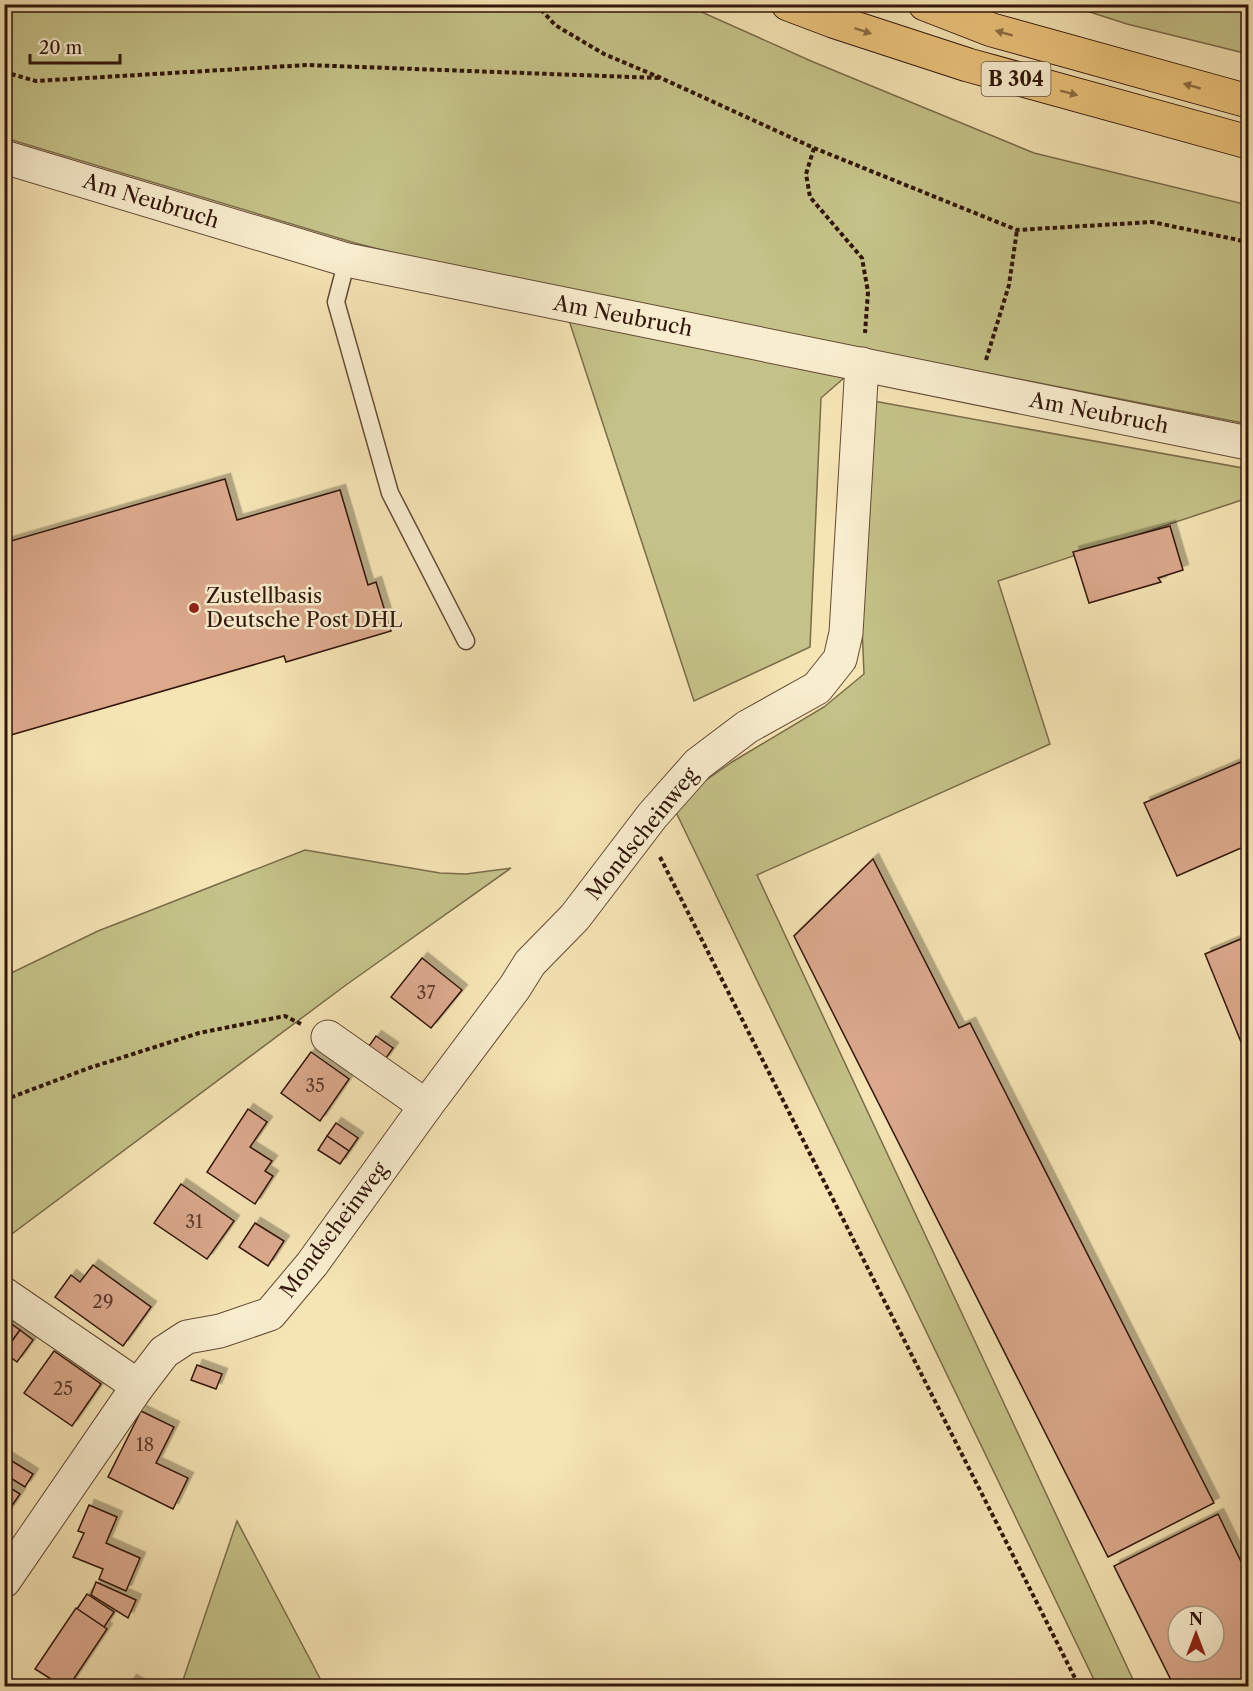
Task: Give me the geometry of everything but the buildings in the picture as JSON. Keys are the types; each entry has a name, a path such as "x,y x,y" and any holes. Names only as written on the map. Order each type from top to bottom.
{"main road":[{"name":"B 304","path":"788,4 968,65 1248,142"},
{"name":"B 304","path":"925,4 992,30 1248,101"}],"street":[{"name":"Am Neubruch","path":"4,157 347,260 1248,443"},
{"name":"Mondscheinweg","path":"4,1581 138,1386 164,1352 187,1336 220,1331 270,1314 312,1264 515,987 530,963 575,918 652,816 698,764 747,727 817,688 840,659 846,633 862,364"},
{"path":"328,1037 426,1106"},
{"path":"4,1294 138,1386"}],"lane":[{"path":"347,260 336,302 390,494 466,641"}],"path":[{"path":"536,4 555,25 604,54 814,148 1017,230 1152,222 1248,242"},
{"path":"4,72 36,81 307,65 661,78"},
{"path":"814,148 807,174 810,197 862,258 868,292 862,364"},
{"path":"977,389 1009,285 1017,230"},
{"path":"652,816 652,843 1079,1686"},
{"path":"4,1100 89,1068 199,1033 285,1016 328,1037"}],"shaded area":[{"path":"114,4 686,5 811,61 1034,153 1248,205 1248,424 875,351 821,398 810,647 694,701 561,296 355,243 5,138 5,9 28,10"},
{"path":"1068,5 1248,5 1248,54 1127,24"},
{"path":"868,400 1248,469 1248,498 998,581 1050,744 757,875 1136,1686 1097,1686 672,804 732,762 824,707 864,674 862,627"},
{"path":"305,850 440,873 466,874 511,868 346,985 5,1239 5,976 98,931"},
{"path":"237,1521 324,1686 181,1686"}],"place":[{"name":"Zustellbasis Deutsche Post DHL","path":"194,608"}]}
